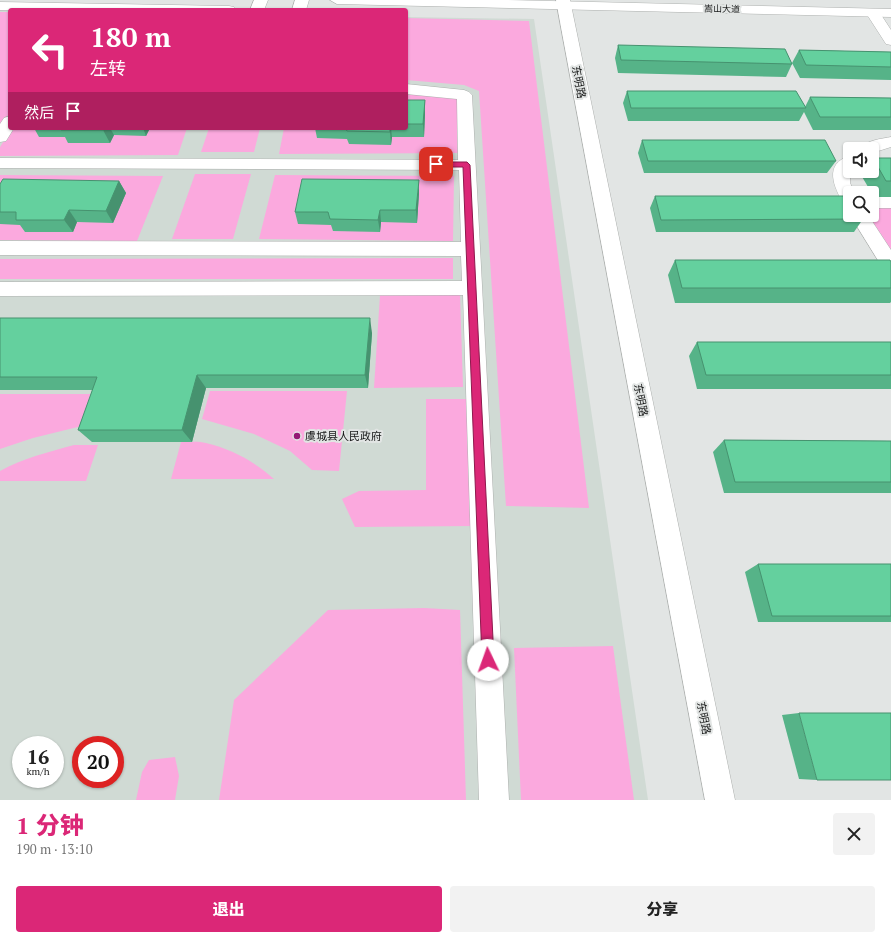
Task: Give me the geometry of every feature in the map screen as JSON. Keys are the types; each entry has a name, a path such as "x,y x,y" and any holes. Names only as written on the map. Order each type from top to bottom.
{"main road":[{"name":"嵩山大道","path":"337,0 569,11 891,13"},
{"path":"0,6 115,8"},
{"path":"408,14 569,11"},
{"name":"东明路","path":"569,11 720,800"},
{"path":"873,13 887,28 891,41"},
{"path":"867,28 887,28"},
{"path":"408,89 464,95 494,800"},
{"path":"0,137 8,124"},
{"path":"879,144 891,142"},
{"path":"0,163 467,165"},
{"path":"843,167 841,183 843,187"},
{"path":"879,202 891,202"},
{"path":"863,222 891,265"},
{"path":"0,248 470,249"},
{"path":"0,289 472,288"}],"shaded area":[{"name":"虞城县人民政府","path":"0,10 8,11 8,130 408,130 408,17 534,19 648,800 0,800"},
{"path":"0,12 8,12 8,115 0,127"},
{"path":"408,18 529,21 589,508 506,506 479,91 464,85 408,80"},
{"path":"408,94 457,96 460,153 279,154 284,130 408,130"},
{"path":"11,130 186,130 178,155 0,156 0,147"},
{"path":"208,130 260,130 254,152 201,152"},
{"path":"195,174 251,174 233,239 172,239"},
{"path":"0,175 163,176 137,241 0,240"},
{"path":"275,175 454,176 453,241 259,239"},
{"path":"891,207 891,255 872,222 879,222 879,208"},
{"path":"453,258 453,279 0,279 0,259"},
{"path":"380,295 460,295 463,387 374,388"},
{"path":"210,391 347,391 339,471 312,470 290,451 254,434 202,419"},
{"path":"0,394 103,394 94,423 33,438 0,449"},
{"path":"426,399 468,399 474,526 355,527 342,499 359,491 426,490"},
{"path":"181,442 203,442 225,449 243,457 274,479 171,479"},
{"path":"74,445 98,445 86,481 0,481 0,471 9,466 36,456"},
{"path":"424,608 460,610 466,800 219,800 234,700 328,610"},
{"path":"613,646 634,800 521,800 514,648"},
{"path":"175,757 179,776 175,800 136,800 142,772 149,760"}],"building":[{"path":"618,45 785,49 792,64 621,60"},
{"path":"799,50 891,52 891,67 806,65"},
{"path":"627,91 796,91 806,108 631,108"},
{"path":"810,97 891,98 891,117 820,117"},
{"path":"408,100 425,100 423,124 408,124"},
{"path":"346,130 390,130 390,132"},
{"path":"642,140 825,140 836,161 648,161"},
{"path":"879,158 891,158 891,181 886,181 879,169"},
{"path":"3,179 119,181 106,211 69,210 64,220 16,220 16,212 0,212 0,184"},
{"path":"302,179 419,180 416,210 380,210 378,220 330,219 328,212 295,212"},
{"path":"655,196 843,196 843,219 661,220"},
{"path":"675,260 890,260 891,288 682,288"},
{"path":"0,318 370,318 365,375 197,375 182,430 78,430 97,377 0,377"},
{"path":"697,342 891,342 891,375 706,375"},
{"path":"724,440 891,441 891,482 735,482"},
{"path":"758,564 891,564 891,616 772,616"},
{"path":"799,713 891,713 891,780 817,780"}],"place":[{"name":"虞城县人民政府","path":"297,436"}],"route":[{"path":"436,164 467,165 488,660"}]}
